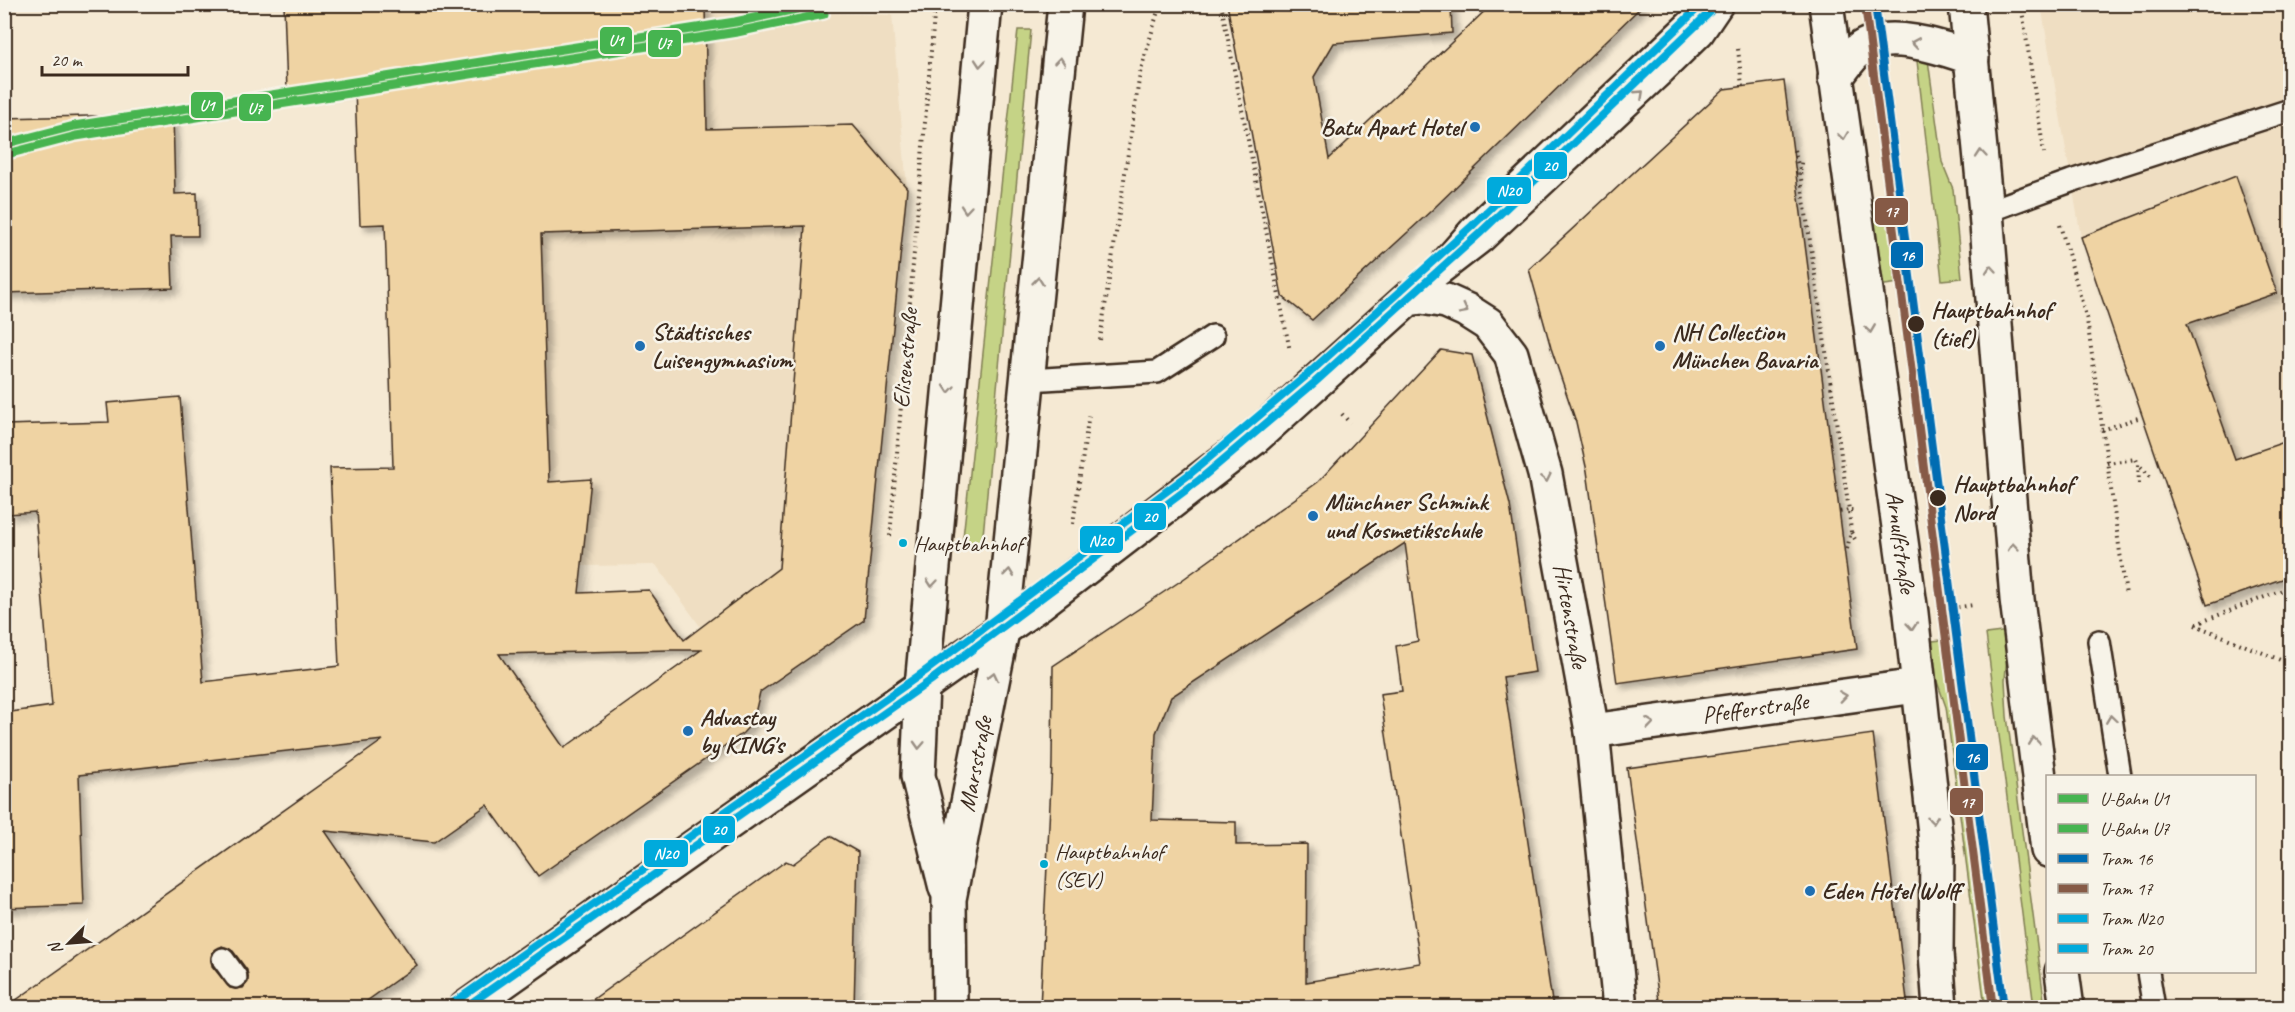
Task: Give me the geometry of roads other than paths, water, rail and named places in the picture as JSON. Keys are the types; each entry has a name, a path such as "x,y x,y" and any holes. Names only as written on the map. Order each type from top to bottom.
{"street":[{"name":"Elisenstraße","path":"922,686 985,4"},
{"path":"1002,631 1065,4"},
{"name":"Arnulfstraße","path":"1826,4 1911,613 1917,686 1937,852 1936,953 1940,1008"},
{"path":"1966,4 1986,212 2017,599 2046,834"},
{"path":"1835,78 1860,49 1879,41 1901,41 1940,47 1972,58"},
{"name":"Hirtenstraße","path":"1408,299 1422,297 1446,301 1466,310 1488,324 1511,354 1545,474 1592,731 1620,1008"},
{"path":"466,1008 1002,631 1252,439 1408,299"},
{"name":"Marsstraße","path":"950,1008 949,899 1002,631"},
{"name":"Marsstraße","path":"922,686 918,776 949,899"},
{"name":"Pfefferstraße","path":"1592,731 1917,686"},
{"path":"2062,973 2067,1008"}],"lane":[{"path":"1408,299 1472,227 1707,4"},
{"path":"1408,299 1483,241 1663,73 1702,35 1723,4"},
{"path":"1986,212 2290,110"},
{"path":"1029,380 1157,372 1213,336"},
{"path":"2099,641 2120,775"},
{"path":"223,959 236,977"},
{"path":"2148,973 2154,1008"}],"metro line":[{"name":"U1","path":"4,144 74,126 735,22 820,4"},
{"name":"U7","path":"7,154 76,136 737,32 824,14"}],"tram line":[{"name":"N20","path":"446,1008 924,672 1191,473 1307,375 1472,226 1702,4"},
{"name":"16","path":"1875,4 2004,1008"},
{"name":"17","path":"1865,5 1993,1008"},
{"name":"20","path":"464,1008 930,681 1198,481 1314,383 1479,234 1710,12"}],"place":[{"name":"Batu Apart Hotel","path":"1475,127"},
{"name":"Hauptbahnhof (tief)","path":"1916,324"},
{"name":"Städtisches Luisengymnasium","path":"640,346"},
{"name":"NH Collection München Bavaria","path":"1660,346"},
{"name":"Hauptbahnhof Nord","path":"1938,498"},
{"name":"Münchner Schmink und Kosmetikschule","path":"1313,516"},
{"name":"Hauptbahnhof","path":"903,543"},
{"name":"Advastay by KING's","path":"688,731"},
{"name":"Hauptbahnhof (SEV)","path":"1044,864"},
{"name":"Eden Hotel Wolff","path":"1810,891"}]}
